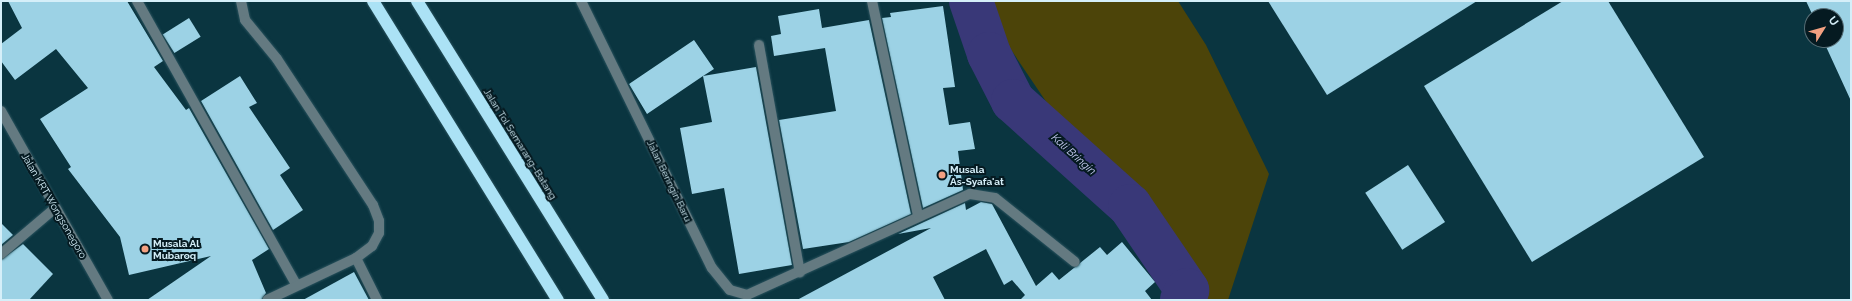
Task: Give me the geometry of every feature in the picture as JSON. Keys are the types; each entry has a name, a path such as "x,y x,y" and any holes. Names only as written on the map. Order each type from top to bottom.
{"highway":[{"path":"373,1 558,300"},
{"name":"Jalan Tol Semarang–Batang","path":"417,1 603,300"}],"street":[{"path":"137,1 296,284"},
{"path":"241,1 245,20 277,59 372,205 379,221 379,233 372,246 356,258 296,284 267,300"},
{"name":"Jalan Beringin Baru","path":"581,1 712,268 730,290 747,295 881,237 918,215 970,194 984,195 995,198 1075,262"},
{"path":"873,2 918,215"},
{"path":"759,45 800,272"},
{"name":"Jalan KRT Wongsonegoro","path":"1,111 54,209 108,300"},
{"path":"1,254 54,209"},
{"path":"356,258 377,300"}],"shaded area":[{"path":"978,1 1178,1 1206,45 1269,174 1228,300 1161,300 1168,274 1147,223 1066,131"}],"building":[{"path":"8,1 127,1 163,61 154,67 186,110 189,108 269,249 252,260 266,293 261,300 147,300 211,256 129,275 120,237 68,169 71,167 40,119 88,88 56,49 15,80 1,61 1,44 22,28"},
{"path":"1268,1 1477,1 1327,95"},
{"path":"1563,1 1608,1 1704,157 1532,262 1424,86"},
{"path":"1806,1 1851,1 1851,101 1827,48 1844,48 1844,8 1809,8"},
{"path":"943,6 955,87 943,88 949,125 970,122 975,149 958,151 963,190 923,208 882,18 891,17 890,13"},
{"path":"819,9 822,28 869,20 911,214 849,242 803,249 779,120 836,111 825,48 774,56 771,36 781,34 778,16"},
{"path":"189,18 201,37 174,53 163,34"},
{"path":"694,40 714,69 647,114 629,84"},
{"path":"756,67 792,265 739,274 724,188 692,194 680,128 712,122 703,76"},
{"path":"240,76 257,103 249,107 290,168 280,175 303,210 273,230 201,101"},
{"path":"1408,165 1445,222 1402,250 1365,193"},
{"path":"981,202 992,204 1036,286 1052,272 1059,280 1100,247 1107,255 1122,242 1155,282 1145,291 1152,300 1020,300 1025,295 1012,280 1004,285 986,249 933,277 945,300 797,300 931,228 898,234 965,203 966,210"},
{"path":"1,223 13,235 1,245"},
{"path":"23,244 53,274 29,300 1,300 1,260"},
{"path":"354,272 369,300 303,300"}],"waterway":[{"name":"Kali Bringin","path":"971,1 989,54 1013,101 1130,206 1187,290 1182,300"}],"place":[{"name":"Musala As-Syafa'at","path":"942,175"},
{"name":"Musala Al Mubaroq","path":"145,249"}]}
